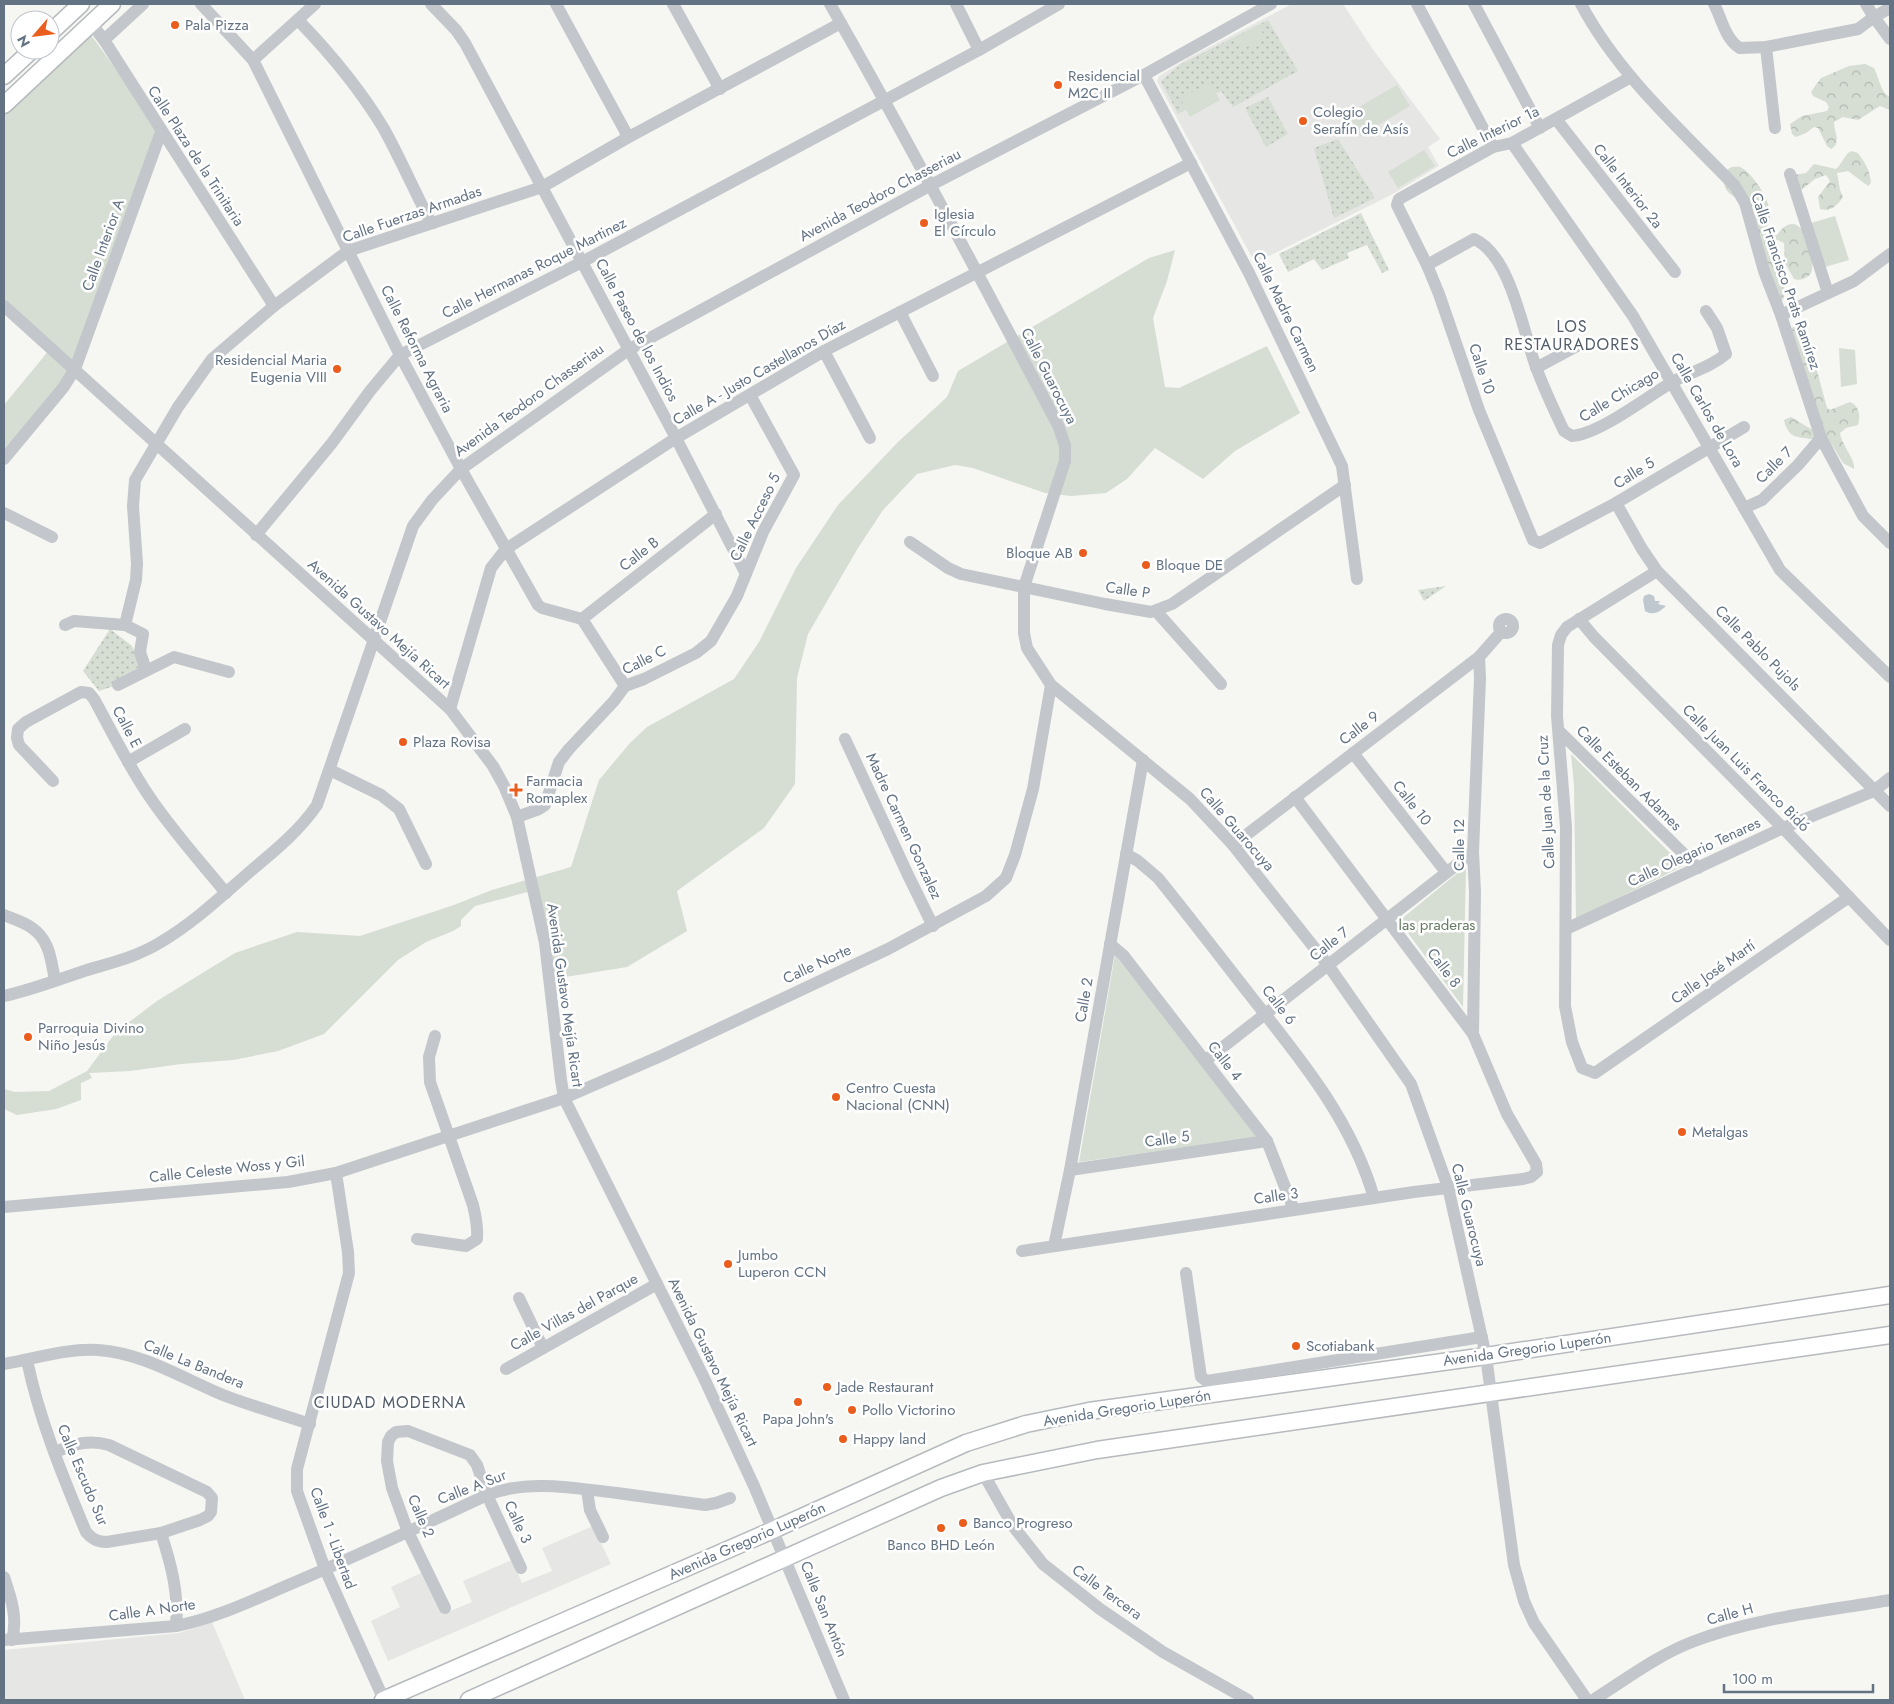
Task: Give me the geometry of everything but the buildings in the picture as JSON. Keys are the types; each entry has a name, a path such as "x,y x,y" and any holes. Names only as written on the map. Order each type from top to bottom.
{"main road":[{"path":"60,24 81,4"},
{"path":"4,105 112,4"},
{"path":"4,76 21,60"},
{"name":"Avenida Gregorio Luperón","path":"384,1700 773,1530 966,1443 1026,1424 1089,1411 1486,1356 1890,1295"},
{"name":"Avenida Gregorio Luperón","path":"468,1700 786,1559 907,1503 983,1472 1097,1450 1890,1335"}],"street":[{"path":"104,40 143,4"},
{"name":"Calle Reforma Agraria","path":"201,4 253,60 400,355 461,469 538,605 542,608 582,619"},
{"path":"253,60 315,4"},
{"name":"Calle Paseo de los Indios","path":"431,4 456,30 465,44 676,438 746,574"},
{"path":"556,4 625,131 627,138"},
{"path":"673,4 720,89"},
{"name":"Calle Guarocuya","path":"830,4 931,185 1058,425 1065,445 1065,461 1024,587 1024,633 1027,648 1051,684 1190,799 1233,845 1328,965 1411,1084 1448,1187 1482,1337 1492,1394 1514,1565 1524,1601 1534,1623 1587,1700"},
{"path":"956,4 979,50"},
{"name":"Calle Hermanas Roque Martinez","path":"256,535 332,443 370,391 400,355 582,262 979,50 1059,4"},
{"name":"Avenida Teodoro Chasseriau","path":"4,996 131,957 174,934 226,893 297,831 308,819 317,804 330,770 412,526 426,506 461,469 628,350 931,185 1144,75 1271,4"},
{"path":"1417,4 1493,147"},
{"path":"1474,4 1540,128"},
{"name":"Calle Francisco Prats Ramírez","path":"1580,4 1590,21 1631,77 1735,186 1745,203 1764,271 1821,438 1863,516 1890,543"},
{"path":"1714,4 1722,19 1728,39 1740,48 1766,47 1858,29 1890,8"},
{"path":"1866,4 1890,39"},
{"path":"298,20 336,63 373,112 385,131 428,219 433,223"},
{"name":"Calle Plaza de la Trinitaria","path":"91,23 104,40 161,132 274,306"},
{"name":"Calle Fuerzas Armadas","path":"125,625 136,580 137,564 133,506 135,480 178,407 212,359 274,306 348,251 542,187 627,138 841,23"},
{"path":"1766,47 1775,128"},
{"name":"Calle Madre Carmen","path":"1144,75 1249,273 1342,466 1356,578"},
{"name":"Calle Interior 1a","path":"1397,202 1399,199 1493,147 1512,144 1631,77"},
{"name":"Calle Interior 2a","path":"1556,119 1676,272"},
{"name":"Calle Interior A","path":"4,459 63,388 75,369 161,132"},
{"name":"Calle Carlos de Lora","path":"1512,144 1633,316 1673,382 1780,570 1890,677"},
{"name":"Calle A - Justo Castellanos Díaz","path":"450,709 491,568 506,548 676,438 824,351 1191,163"},
{"path":"1790,174 1828,293"},
{"name":"Calle 10","path":"1397,202 1427,265 1499,461 1533,540 1540,543"},
{"name":"Calle Chicago","path":"1427,265 1474,239 1480,242 1506,274 1536,368 1564,431 1572,436 1582,436 1673,382 1710,365 1726,354 1717,328 1706,311"},
{"path":"1780,315 1854,281 1890,254"},
{"name":"Avenida Gustavo Mejía Ricart","path":"4,306 450,709 492,766 504,786 517,817 544,943 564,1098 703,1376 773,1530"},
{"path":"900,312 933,376"},
{"path":"1536,368 1577,346"},
{"path":"824,351 870,438"},
{"name":"Calle Acceso 5","path":"746,574 763,532 794,475 750,395"},
{"name":"Calle 5","path":"1540,543 1616,503 1709,446 1744,427"},
{"name":"Calle 7","path":"1744,508 1762,500 1802,461 1821,438"},
{"name":"Calle P","path":"910,542 948,568 961,574 1151,612 1172,604 1345,485"},
{"name":"Calle Pablo Pujols","path":"1616,503 1642,549 1658,571 1890,806"},
{"path":"4,513 52,536"},
{"name":"Calle B","path":"582,619 716,514"},
{"name":"Calle Juan de la Cruz","path":"1595,1073 1582,1068 1572,1042 1565,1006 1566,827 1560,732 1557,716 1558,645 1561,635 1567,627 1579,618 1658,571"},
{"name":"Calle C","path":"517,817 545,805 559,762 614,701 625,686 644,679 696,652 711,641 737,596 746,574"},
{"path":"1156,611 1220,684"},
{"name":"Calle Juan Luis Franco Bidó","path":"1579,618 1594,637 1783,828 1890,940"},
{"path":"582,619 625,686"},
{"path":"65,625 74,621 125,625 143,634 140,652 146,670"},
{"name":"Calle 9","path":"1233,845 1479,656 1501,632"},
{"name":"Calle 12","path":"1472,1034 1476,892 1473,852 1480,678 1479,656"},
{"path":"118,685 174,657 229,672"},
{"name":"Calle Norte","path":"448,1136 564,1098 671,1051 888,949 986,896 1006,878 1011,867 1033,789 1051,684"},
{"name":"Calle E","path":"53,782 19,745 17,738 18,729 26,722 81,692 89,693 147,794 184,844 226,893"},
{"path":"128,762 185,729"},
{"name":"Calle Esteban Adames","path":"1560,732 1698,868"},
{"name":"Madre Carmen Gonzalez","path":"845,739 933,926"},
{"name":"Calle 10","path":"1353,753 1446,872"},
{"name":"Calle 2","path":"1054,1246 1070,1170 1143,760"},
{"path":"330,770 381,795 399,809 426,864"},
{"name":"Calle Olegario Tenares","path":"1566,930 1783,828 1874,791 1890,778"},
{"name":"Calle 8","path":"1295,798 1423,966 1472,1034 1507,1114 1536,1164 1535,1174"},
{"name":"Calle 7","path":"1205,1061 1473,852"},
{"name":"Calle 6","path":"1126,854 1142,864 1158,878 1266,1015 1325,1094 1342,1121 1374,1198"},
{"name":"Calle José Martí","path":"1595,1073 1849,897"},
{"path":"4,916 31,927 42,936 47,946 55,980"},
{"name":"Calle 4","path":"1110,944 1123,955 1267,1141 1294,1210"},
{"path":"417,1240 466,1246 477,1239 477,1220 473,1205 430,1082 429,1057 435,1036"},
{"name":"Calle Celeste Woss y Gil","path":"4,1207 288,1182 336,1173 448,1136"},
{"name":"Calle 5","path":"1070,1170 1267,1141"},
{"name":"Calle 1 - Libertad","path":"336,1173 348,1252 349,1273 297,1469 297,1491 325,1569 384,1700"},
{"name":"Calle 3","path":"1022,1251 1448,1187 1524,1179 1535,1174"},
{"path":"1186,1273 1201,1377 1207,1381 1482,1337"},
{"name":"Calle Villas del Parque","path":"506,1369 657,1284"},
{"path":"519,1298 543,1348"},
{"name":"Calle La Bandera","path":"4,1364 95,1350 133,1356 158,1365 223,1395 310,1424"},
{"name":"Calle Escudo Sur","path":"27,1360 34,1390 55,1452 86,1532 92,1539 106,1542 162,1533 200,1520 211,1512 212,1498 207,1492 109,1445 95,1441 84,1442 55,1452"},
{"name":"Calle 3","path":"394,1433 401,1430 408,1431 470,1455 477,1465 488,1495 521,1568"},
{"name":"Calle 2","path":"394,1433 388,1442 389,1475 392,1488 408,1532 445,1608"},
{"name":"Calle Tercera","path":"983,1472 1013,1526 1043,1564 1100,1609 1147,1641 1248,1700"},
{"name":"Calle A Sur","path":"325,1569 505,1489 526,1486 587,1490 705,1505 730,1498"},
{"path":"587,1490 590,1510 603,1537"},
{"name":"Calle San Antón","path":"773,1530 844,1700"},
{"path":"162,1533 177,1594 176,1626"},
{"name":"Calle A Norte","path":"8,1640 176,1626 222,1613 325,1569"},
{"path":"4,1578 15,1614 16,1627 8,1640"},
{"name":"Calle H","path":"1592,1700 1664,1655 1692,1642 1747,1625 1890,1600"}],"shaded area":[{"name":"Colegio Serafín de Asís","path":"1292,4 1343,4 1372,48 1440,139 1428,147 1439,166 1391,195 1255,263 1157,81 1159,76 1190,57"},
{"path":"1649,594 1654,596 1655,601 1660,601 1658,604 1666,606 1656,613 1645,611 1643,600 1644,596"},
{"path":"593,1526 611,1564 388,1661 371,1621 400,1607 391,1587 421,1573 443,1614 472,1602 463,1581 512,1560 522,1583 552,1571 542,1548"},
{"path":"212,1622 245,1700 4,1700 4,1650 179,1633"}],"green space":[{"path":"1268,20 1298,71 1233,107 1221,91 1178,114 1161,81 1181,64"},
{"path":"1258,25 1265,37 1242,50 1234,38"},
{"path":"91,35 161,132 73,367 4,456 4,405 50,349 4,307 4,111"},
{"path":"1865,64 1874,68 1884,92 1890,97 1890,110 1880,106 1858,120 1843,117 1834,122 1837,140 1831,149 1827,146 1818,128 1814,127 1796,137 1792,134 1790,124 1802,116 1827,111 1829,107 1826,102 1813,96 1811,92 1821,78 1849,66"},
{"path":"1210,82 1220,100 1190,117 1180,99"},
{"path":"1397,85 1410,106 1360,136 1347,114"},
{"path":"1268,97 1288,134 1266,147 1245,108"},
{"path":"1338,139 1375,198 1334,218 1314,148"},
{"path":"1424,150 1435,166 1398,188 1388,172"},
{"path":"1851,151 1858,153 1863,160 1871,183 1868,186 1848,171 1837,173 1843,197 1831,209 1820,209 1818,197 1830,181 1826,175 1815,179 1800,191 1787,176 1806,173 1814,164 1836,169"},
{"path":"1732,167 1739,167 1745,170 1764,195 1770,214 1766,234 1777,235 1786,226 1794,224 1806,236 1812,256 1812,266 1810,275 1803,279 1794,279 1785,263 1784,243 1778,240 1772,243 1772,253 1783,281 1784,295 1782,301 1750,226 1756,212 1753,207 1730,194 1726,189 1724,183 1725,175 1727,170"},
{"path":"1361,213 1389,270 1382,273 1367,245 1347,253 1349,258 1322,270 1314,259 1288,272 1279,254"},
{"path":"1835,216 1849,260 1825,267 1811,223"},
{"path":"1175,250 1167,281 1153,318 1165,387 1179,388 1267,346 1300,413 1235,451 1203,479 1155,448 1127,479 1106,493 1071,496 1045,493 973,468 955,465 917,474 883,510 858,548 808,634 797,678 795,784 764,828 677,891 687,931 627,967 553,979 535,890 475,906 461,920 461,926 426,942 398,960 324,1034 278,1051 233,1060 181,1064 130,1071 89,1073 92,1078 81,1083 81,1100 56,1109 17,1115 4,1109 4,1089 15,1092 49,1091 87,1071 116,1032 157,1001 235,953 297,932 360,936 454,905 492,890 571,867 599,780 630,743 647,727 734,679 759,642 796,568 838,505 898,442 947,397 958,371 1149,258"},
{"path":"1797,326 1804,330 1808,337 1827,408 1830,410 1850,402 1857,408 1859,415 1858,425 1846,428 1840,433 1853,461 1854,469 1843,463 1832,445 1794,436 1786,426 1784,420 1791,417 1811,429 1815,429 1790,331 1793,327"},
{"path":"1839,348 1855,350 1857,384 1841,387"},
{"path":"1446,586 1424,601 1418,590"},
{"path":"110,629 132,646 141,666 114,686 99,691 83,671"},
{"path":"1571,754 1683,866 1576,919 1574,785"},
{"name":"las praderas","path":"1466,866 1463,1007 1399,921"},
{"path":"1115,955 1259,1137 1079,1162"}],"place":[{"name":"Pala Pizza","path":"175,25"},
{"name":"Residencial M2C II","path":"1058,85"},
{"name":"Colegio Serafín de Asís","path":"1303,121"},
{"name":"Iglesia El Círculo","path":"924,223"},
{"name":"Residencial Maria Eugenia VIII","path":"337,369"},
{"name":"Bloque AB","path":"1083,553"},
{"name":"Bloque DE","path":"1146,565"},
{"name":"Plaza Rovisa","path":"403,742"},
{"name":"Farmacia Romaplex","path":"516,790"},
{"name":"Parroquia Divino Niño Jesús","path":"28,1037"},
{"name":"Centro Cuesta Nacional (CNN)","path":"836,1097"},
{"name":"Metalgas","path":"1682,1132"},
{"name":"Jumbo Luperon CCN","path":"728,1264"},
{"name":"Scotiabank","path":"1296,1346"},
{"name":"Jade Restaurant","path":"827,1387"},
{"name":"Papa John's","path":"798,1402"},
{"name":"Pollo Victorino","path":"852,1410"},
{"name":"Happy land","path":"843,1439"},
{"name":"Banco Progreso","path":"963,1523"},
{"name":"Banco BHD León","path":"941,1528"}],"district":[{"name":"LOS RESTAURADORES","path":"1572,335"},
{"name":"CIUDAD MODERNA","path":"390,1402"}]}
